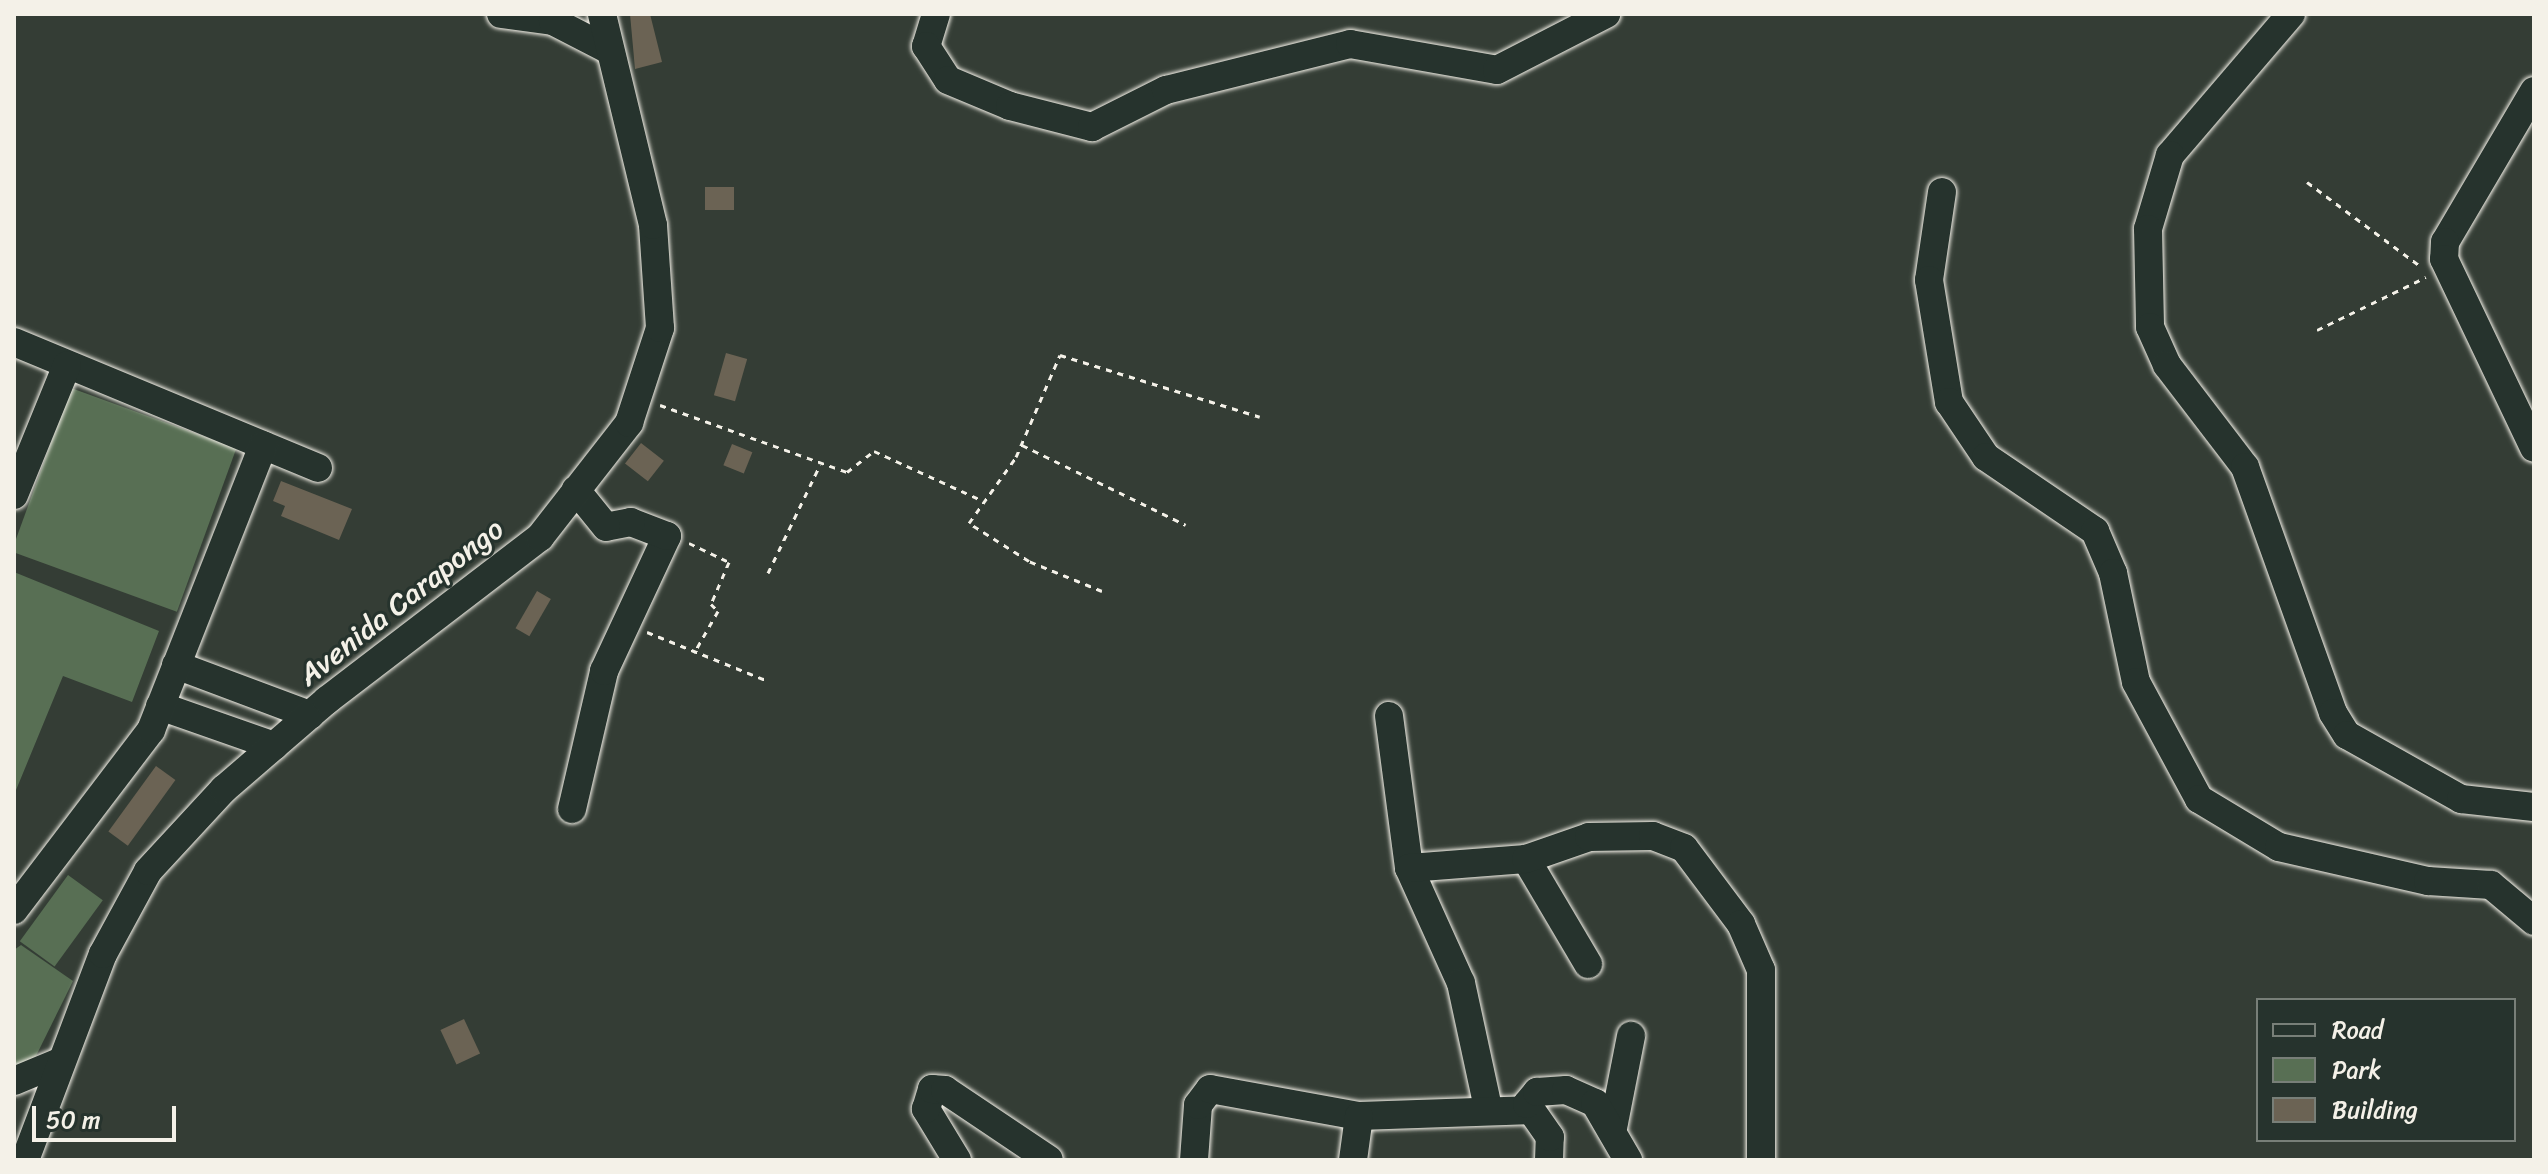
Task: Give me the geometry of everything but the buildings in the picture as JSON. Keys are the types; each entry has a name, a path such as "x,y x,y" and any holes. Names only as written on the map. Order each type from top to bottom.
{"street":[{"path":"501,14 561,18 605,48"},
{"name":"Avenida Carapongo","path":"31,1158 57,1063 148,871 274,746 310,715 540,537 629,423 660,328 653,225 605,48 602,14"},
{"path":"936,14 926,46 948,80 1010,106 1092,127 1166,90 1350,44 1497,70 1606,14"},
{"path":"2291,14 2170,155 2148,229 2150,327 2167,365 2245,467 2333,713 2347,735 2461,799 2534,807"},
{"path":"2534,91 2445,242 2444,259 2534,448"},
{"path":"1942,192 1929,280 1949,402 1986,457 2095,531 2113,573 2136,682 2199,799 2279,847 2428,881 2491,885 2534,921"},
{"path":"14,342 318,468"},
{"path":"14,495 67,365"},
{"path":"14,910 151,730 263,445"},
{"path":"572,809 604,671 667,536 631,522 606,527 576,490"},
{"path":"176,665 310,715"},
{"path":"160,706 274,746"},
{"path":"1389,716 1409,868 1461,983 1488,1108"},
{"path":"1409,868 1526,859 1589,837 1653,836 1696,860 1741,924 1761,970 1761,1160"},
{"path":"1526,859 1588,964"},
{"path":"1613,1128 1631,1036"},
{"path":"14,1081 57,1063"},
{"path":"957,1160 926,1109 932,1089 945,1090 1049,1160"},
{"path":"1194,1160 1198,1105 1210,1089 1359,1116 1488,1108 1527,1110 1550,1137 1549,1160"},
{"path":"1527,1110 1537,1092 1574,1091 1595,1103 1613,1128 1628,1160"},
{"path":"14,1127 46,1107"},
{"path":"1353,1160 1359,1116"}],"path":[{"path":"2307,182 2426,277 2317,330"},
{"path":"1102,591 1029,561 969,523 1022,445 1060,355 1260,417"},
{"path":"656,403 820,464 852,472 874,451 983,501"},
{"path":"1022,445 1186,525"},
{"path":"768,573 820,464"},
{"path":"685,541 729,562 711,604 718,611 694,653"},
{"path":"633,626 766,680"}],"green space":[{"path":"71,388 236,448 177,612 14,552 14,545"},
{"path":"14,572 159,631 132,702 63,676 14,795"},
{"path":"68,875 103,900 55,967 20,941"},
{"path":"21,945 73,981 35,1058 14,1068 14,950"}]}
